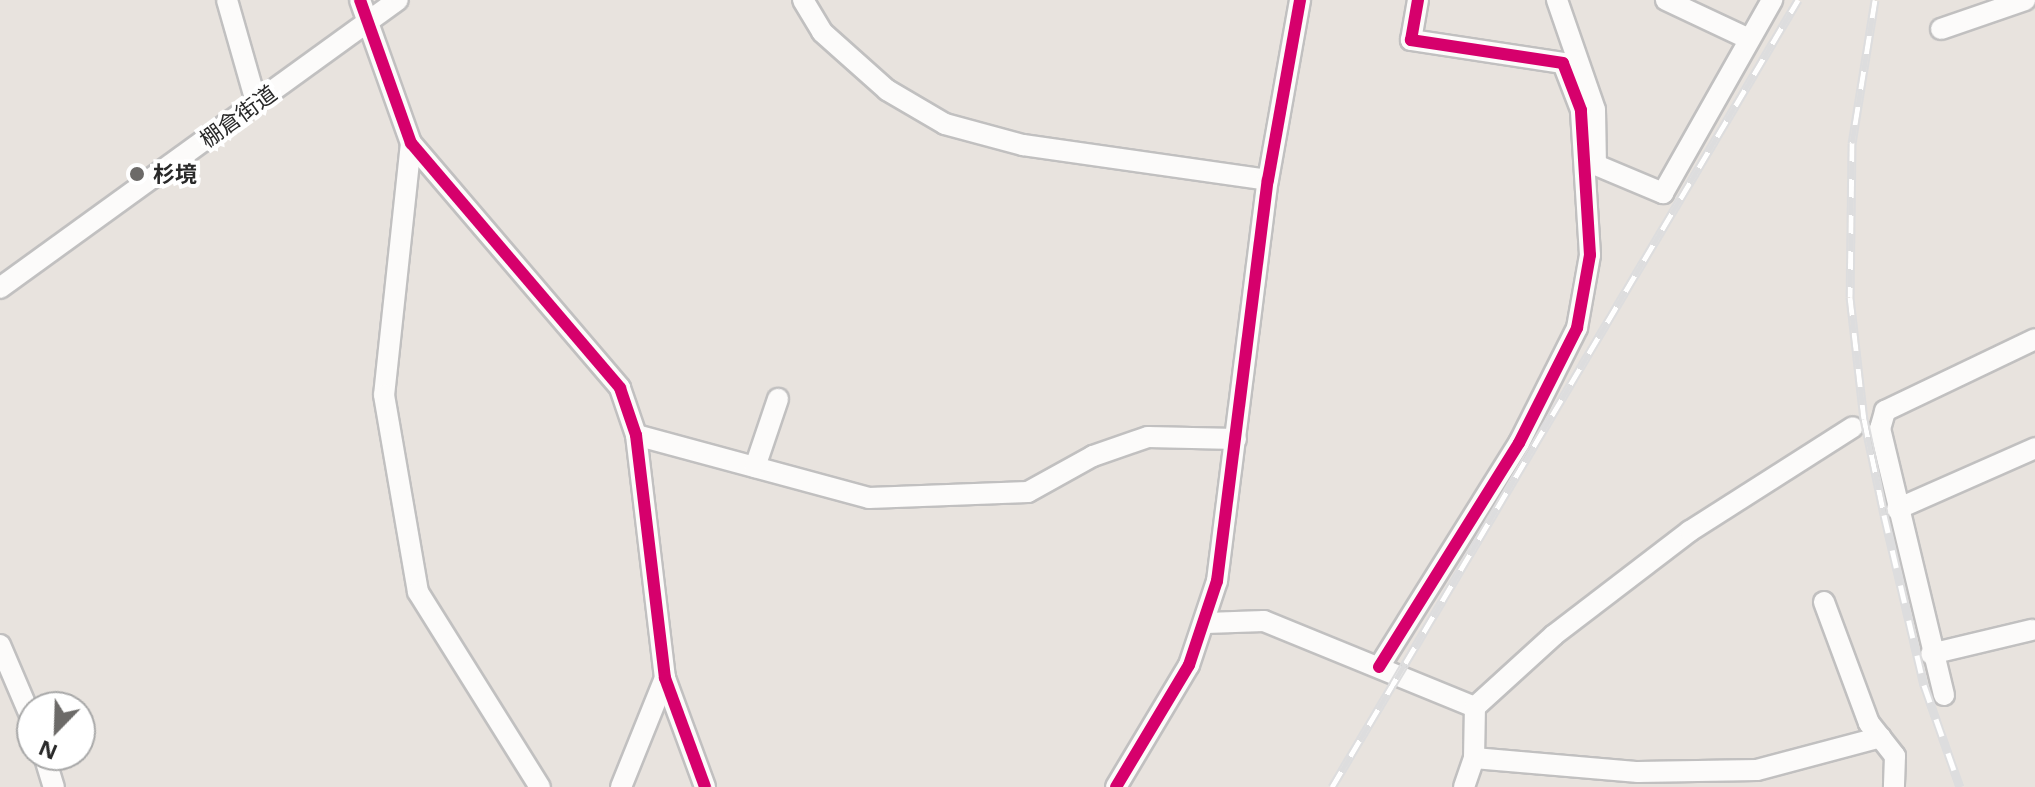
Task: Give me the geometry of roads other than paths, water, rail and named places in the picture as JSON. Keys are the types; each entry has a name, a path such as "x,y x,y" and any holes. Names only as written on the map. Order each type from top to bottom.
{"street":[{"path":"227,0 256,102"},
{"path":"360,0 411,143 620,388 636,435 665,678 705,787"},
{"name":"棚倉街道","path":"0,288 398,0"},
{"path":"803,0 822,32 887,90 945,124 1023,145 1268,180"},
{"path":"1116,787 1159,722 1206,623 1226,534 1268,180 1300,0"},
{"path":"1379,667 1519,443 1577,328 1590,255 1581,110 1563,63 1411,40 1418,0"},
{"path":"1557,0 1595,110 1596,165 1663,193 1772,0"},
{"path":"1666,0 1749,39"},
{"path":"1941,29 2025,0"},
{"path":"411,143 384,395 418,592 540,787"},
{"path":"1944,695 1931,654 1880,429 1885,411 2035,339"},
{"path":"755,467 778,399"},
{"path":"1464,787 1474,758 1475,707 1554,635 1690,531 1853,427"},
{"path":"636,435 869,498 986,498 1028,492 1093,456 1148,437 1236,439"},
{"path":"1897,509 2035,448"},
{"path":"1824,602 1869,723 1895,756 1894,787"},
{"path":"1206,623 1264,621 1475,707"},
{"path":"1931,654 2032,630"},
{"path":"0,645 20,691"},
{"path":"621,787 665,678"},
{"path":"1474,758 1757,779 1881,737"}],"railway":[{"path":"1332,787 1798,0"},
{"path":"1875,0 1852,143 1850,297 1864,419 1884,515 1924,685 1960,787"}],"place":[{"name":"杉境","path":"137,174"}]}
